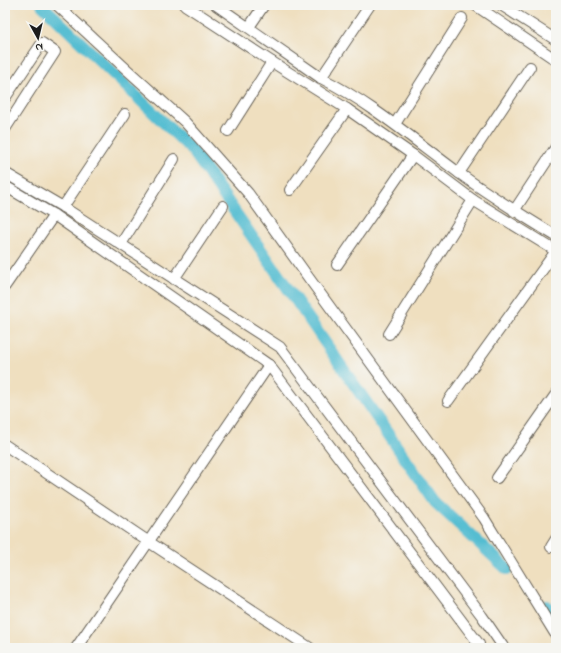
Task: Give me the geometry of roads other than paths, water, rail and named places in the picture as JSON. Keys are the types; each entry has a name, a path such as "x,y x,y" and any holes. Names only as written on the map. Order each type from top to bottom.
{"street":[{"path":"57,5 185,122 248,193 484,518 556,635"},
{"path":"185,5 347,109 413,155 473,200 556,251 448,402"},
{"path":"216,5 321,78 336,85 395,124 459,173 514,211 556,236"},
{"path":"249,27 264,5"},
{"path":"321,78 370,5"},
{"path":"475,5 556,60"},
{"path":"501,5 556,40"},
{"path":"395,124 462,18"},
{"path":"5,98 42,43 55,52 5,129"},
{"path":"228,132 272,62"},
{"path":"459,173 530,67"},
{"path":"290,190 347,109"},
{"path":"63,206 125,114"},
{"path":"514,211 556,147"},
{"path":"337,265 413,155"},
{"path":"121,244 174,159"},
{"path":"5,173 63,206 280,347 473,604 504,648"},
{"path":"5,186 54,215 269,365 479,646"},
{"path":"388,334 473,200"},
{"path":"174,279 223,206"},
{"path":"5,286 54,215"},
{"path":"76,648 269,365"},
{"path":"497,478 556,394"},
{"path":"5,445 310,648"}],"waterway":[{"path":"42,5 193,151 435,502 507,569"},
{"path":"547,606 556,615"}]}
